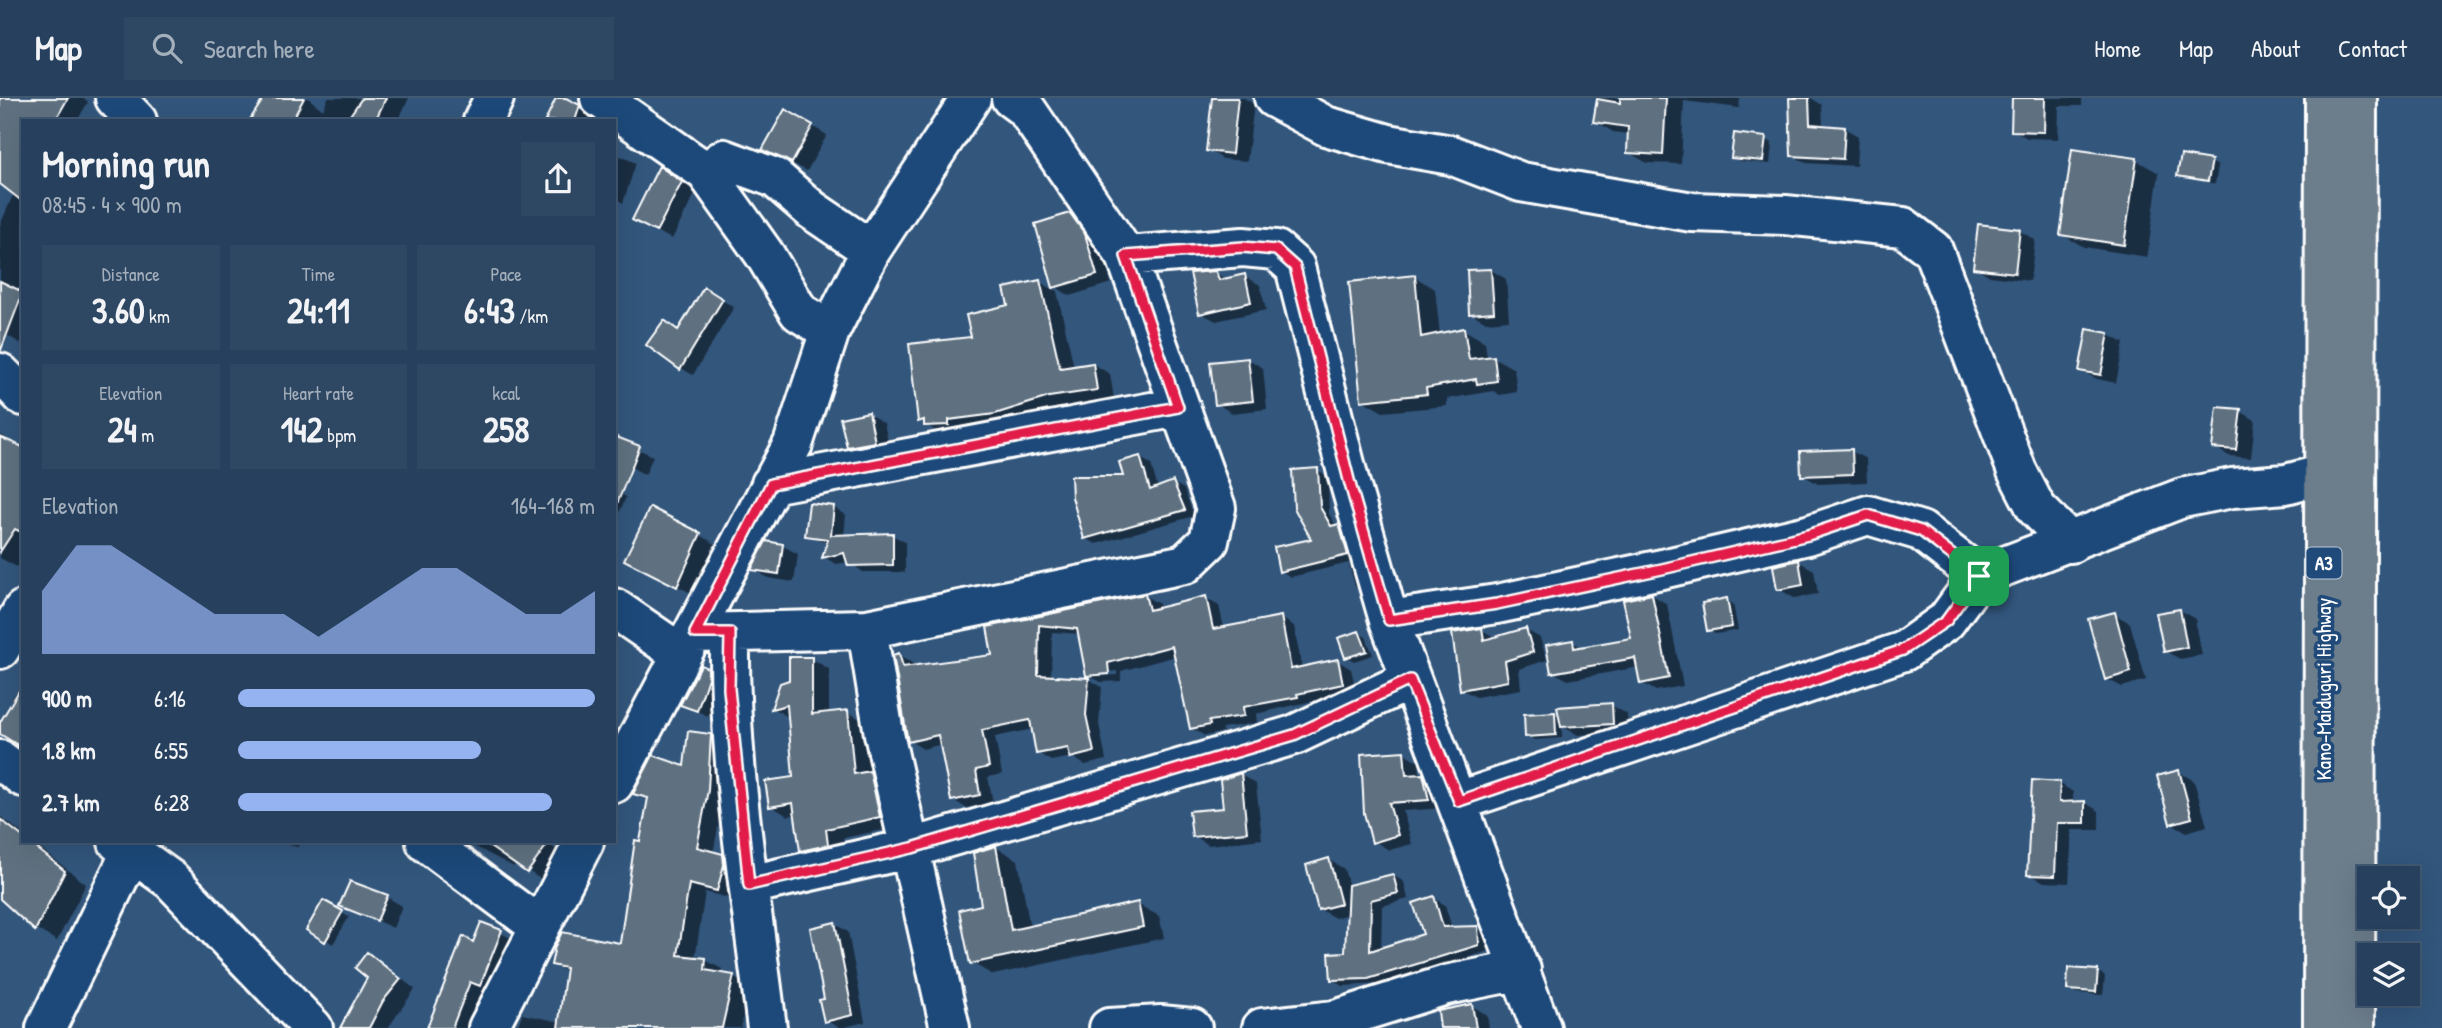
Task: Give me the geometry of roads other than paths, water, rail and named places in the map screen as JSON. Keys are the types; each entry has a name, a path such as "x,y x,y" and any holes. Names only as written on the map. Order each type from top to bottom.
{"highway":[{"name":"Kano-Maiduguri Highway","path":"2323,1028 2325,98"},
{"name":"Kano-Maiduguri Highway","path":"2355,1028 2357,98"}],"street":[{"path":"115,98 134,119"},
{"path":"484,119 494,98"},
{"path":"600,98 706,172 765,255 799,312 830,331"},
{"path":"616,780 702,640 771,484 793,444 830,331 871,250 971,98"},
{"path":"616,609 702,640 867,629 1185,564 1209,541 1216,508 1126,256 1026,109 1011,98"},
{"path":"1274,98 1326,126 1388,144 1451,155 1521,182 1692,212 1785,215 1903,227 1933,250 2017,471 2036,508 2071,543"},
{"path":"706,172 724,159 775,178 812,210 871,250"},
{"path":"1126,256 1243,247 1276,250 1295,267 1350,484 1389,620 1459,801 1541,1028"},
{"path":"0,373 21,394"},
{"path":"771,484 1178,407"},
{"path":"1459,801 1903,650 1946,621 1979,576 2071,543 2182,498 2232,488 2286,484 2324,474"},
{"path":"1389,620 1497,604 1662,569 1808,535 1868,515 1921,531 1979,576"},
{"path":"0,649 21,613"},
{"path":"867,629 884,734 912,848 950,1028"},
{"path":"702,640 729,689 767,1028"},
{"path":"749,885 912,848 1294,735 1410,680"},
{"path":"0,760 21,776"},
{"path":"426,843 540,927"},
{"path":"488,1028 583,843"},
{"path":"46,1028 129,844 171,880 313,1028"},
{"path":"1262,1028 1336,1024 1446,985 1521,970"},
{"path":"1109,1028 1161,1025 1192,1028"}]}
